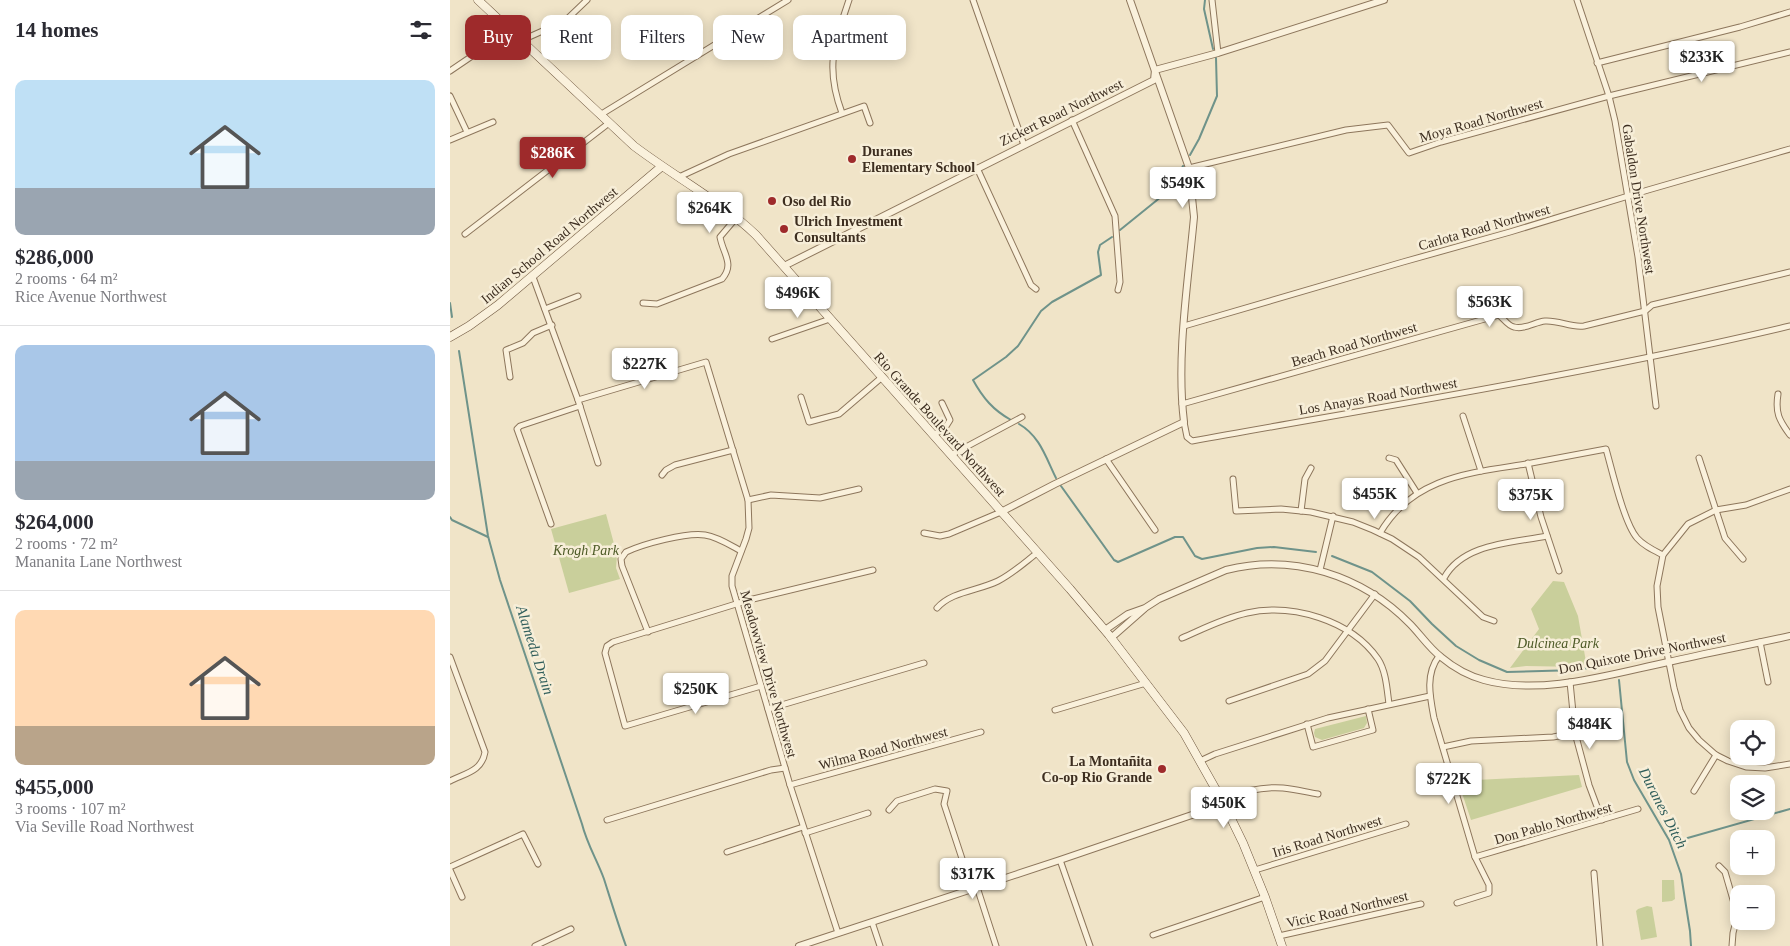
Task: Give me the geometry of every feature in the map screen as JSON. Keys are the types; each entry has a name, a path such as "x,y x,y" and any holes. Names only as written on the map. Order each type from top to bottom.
{"main road":[{"name":"Rio Grande Boulevard Northwest","path":"478,0 493,15"},
{"name":"Rio Grande Boulevard Northwest","path":"531,50 634,146 661,167 737,217 756,235 1105,630 1184,733 1200,761 1222,801 1255,870 1282,946"},
{"name":"Indian School Road Northwest","path":"450,337 469,326 533,277 661,167"}],"street":[{"path":"531,35 565,21 587,0"},
{"path":"600,115 788,0"},
{"path":"842,113 833,81 832,67 839,30 849,0"},
{"path":"973,0 1024,144"},
{"path":"924,533 940,536 949,534 1001,512 1184,422 1181,362 1194,217 1189,168 1130,0"},
{"path":"1212,0 1218,53"},
{"path":"1155,70 1218,53 1363,3 1384,0"},
{"name":"Gabaldon Drive Northwest","path":"1577,0 1609,96 1638,256 1656,406"},
{"path":"1597,63 1790,12"},
{"name":"Moya Road Northwest","path":"1189,168 1346,130 1388,125 1410,152 1609,96 1790,52"},
{"path":"450,71 466,60"},
{"name":"Zickert Road Northwest","path":"784,266 1154,80 1155,70"},
{"path":"450,96 467,132"},
{"path":"678,178 730,154 864,106 870,123"},
{"path":"1072,120 1115,216 1120,282 1118,290"},
{"path":"450,140 493,122"},
{"path":"466,234 609,123"},
{"name":"Carlota Road Northwest","path":"1184,326 1790,150"},
{"path":"977,168 1031,285 1036,289"},
{"path":"643,303 657,304 722,279 728,272 728,264 720,237 737,217"},
{"name":"Beach Road Northwest","path":"1182,404 1499,315 1515,328 1545,321 1576,327 1645,310 1652,305 1790,272"},
{"path":"533,277 552,325 598,463"},
{"path":"545,309 578,296"},
{"path":"772,339 830,319"},
{"path":"510,377 506,350 523,342 533,333 552,325"},
{"name":"Los Anayas Road Northwest","path":"1184,422 1189,440 1192,441 1440,398 1650,358 1790,326"},
{"name":"Meadowview Drive Northwest","path":"579,403 706,362 748,500 749,528 732,576 736,604 790,785 838,933"},
{"path":"801,397 809,422 839,414 881,378"},
{"path":"1778,394 1776,409 1783,426 1790,436"},
{"path":"551,524 517,429 520,426 579,403"},
{"path":"933,435 944,428 950,420 942,403"},
{"path":"1463,416 1481,471"},
{"path":"951,455 1022,417"},
{"path":"1380,533 1396,512 1417,493 1441,481 1481,471 1606,449 1629,525 1637,538 1650,549 1663,555"},
{"path":"662,475 666,470 675,465 733,450"},
{"path":"1389,458 1396,460 1417,493"},
{"path":"1699,458 1725,538 1743,559"},
{"path":"1106,459 1155,530"},
{"path":"1528,463 1539,509 1559,571"},
{"path":"1301,511 1305,479 1311,468"},
{"path":"1233,479 1236,510 1281,509 1333,516 1380,533 1419,556 1483,617 1494,621"},
{"path":"748,500 771,495 820,498 859,489"},
{"path":"1790,489 1746,504 1716,510 1688,524 1663,555 1657,586 1658,607 1668,662 1680,710 1690,728 1699,740 1716,755 1746,767 1765,768 1790,764"},
{"path":"1320,570 1333,516"},
{"path":"648,632 622,566 621,559 626,552 684,535 695,534 713,537 741,551"},
{"path":"1444,578 1452,567 1466,556 1483,548 1547,536"},
{"path":"936,608 944,600 996,582 1037,553"},
{"name":"Don Quixote Drive Northwest","path":"1145,608 1198,581 1236,568 1288,565 1320,570 1345,578 1375,594 1402,615 1439,656 1462,670 1483,680 1523,685 1570,682 1790,636"},
{"path":"761,686 625,726 605,653 607,646 613,642 736,604 873,570"},
{"path":"1229,701 1284,684 1308,674 1325,661 1375,594"},
{"path":"1105,630 1128,614 1145,608"},
{"path":"1111,638 1145,608"},
{"path":"1182,638 1219,622 1248,613 1280,610 1326,620 1348,631 1365,644 1379,660 1385,676 1389,704"},
{"path":"1760,642 1768,682"},
{"path":"1439,656 1434,662 1431,672 1430,696 1475,858 1489,885 1489,893 1457,903"},
{"path":"450,657 485,752 483,761 478,768 450,781"},
{"path":"768,709 924,663"},
{"path":"1570,682 1575,733 1602,820"},
{"path":"1055,710 1146,683"},
{"path":"1200,761 1215,754 1307,724 1430,696"},
{"path":"1307,724 1314,747 1373,730 1368,709"},
{"name":"Wilma Road Northwest","path":"790,785 981,732"},
{"path":"1443,747 1471,741 1536,738 1575,733"},
{"path":"1694,791 1716,755"},
{"path":"607,820 771,770 785,768"},
{"path":"799,946 1060,860 1222,801 1244,791 1282,787 1318,794"},
{"path":"889,810 897,801 935,789 947,791 944,804 996,946"},
{"name":"Don Pablo Northwest","path":"1475,858 1638,809"},
{"path":"727,852 868,813"},
{"name":"Iris Road Northwest","path":"1255,870 1406,824"},
{"path":"462,897 450,868 523,834 538,864"},
{"path":"1060,860 1090,946"},
{"path":"1719,866 1725,872 1736,910 1737,917 1732,946"},
{"path":"1594,873 1600,946"},
{"path":"1153,935 1265,897"},
{"name":"Vicic Road Northwest","path":"1279,936 1420,904"},
{"path":"872,922 880,946"},
{"path":"535,946 571,929"}],"green space":[{"name":"Krogh Park","path":"606,514 617,555 616,568 620,579 569,593 551,529"},
{"name":"Dulcinea Park","path":"1553,581 1564,582 1578,616 1586,662 1582,667 1526,666 1510,668 1539,629 1531,609"},
{"path":"1366,716 1367,723 1364,728 1322,740 1315,737 1315,729"},
{"path":"1579,775 1582,787 1471,820 1460,787 1476,780"},
{"path":"1662,880 1674,880 1675,899 1672,901 1662,902"},
{"path":"1647,906 1652,907 1657,937 1641,940 1636,911"}],"waterway":[{"path":"1205,0 1204,9 1213,49"},
{"path":"1190,155 1199,139 1217,96 1216,58"},
{"path":"1120,230 1172,188 1183,166"},
{"path":"1011,420 989,403 973,380 1006,357 1018,346 1041,311 1052,302 1101,275 1098,252 1100,245 1112,237"},
{"name":"Alameda Drain","path":"450,303 452,317"},
{"name":"Alameda Drain","path":"459,351 488,536 500,580 584,831 604,879 626,946"},
{"path":"1019,424 1037,441 1056,478"},
{"path":"1061,486 1114,560 1118,562 1175,537 1183,537 1195,556 1202,559 1257,548 1274,547 1316,552"},
{"path":"450,517 452,520 488,537"},
{"path":"1332,556 1372,572 1410,601 1456,646 1479,660 1507,672 1578,670 1618,662 1618,664"},
{"name":"Duranes Ditch","path":"1619,680 1627,762 1634,780 1669,840 1681,874 1691,946"},
{"path":"1677,841 1790,809"}],"place":[{"name":"Duranes Elementary School","path":"852,159"},
{"name":"Oso del Rio","path":"772,201"},
{"name":"Ulrich Investment Consultants","path":"784,229"},
{"name":"La Montañita Co-op Rio Grande","path":"1162,769"}]}
